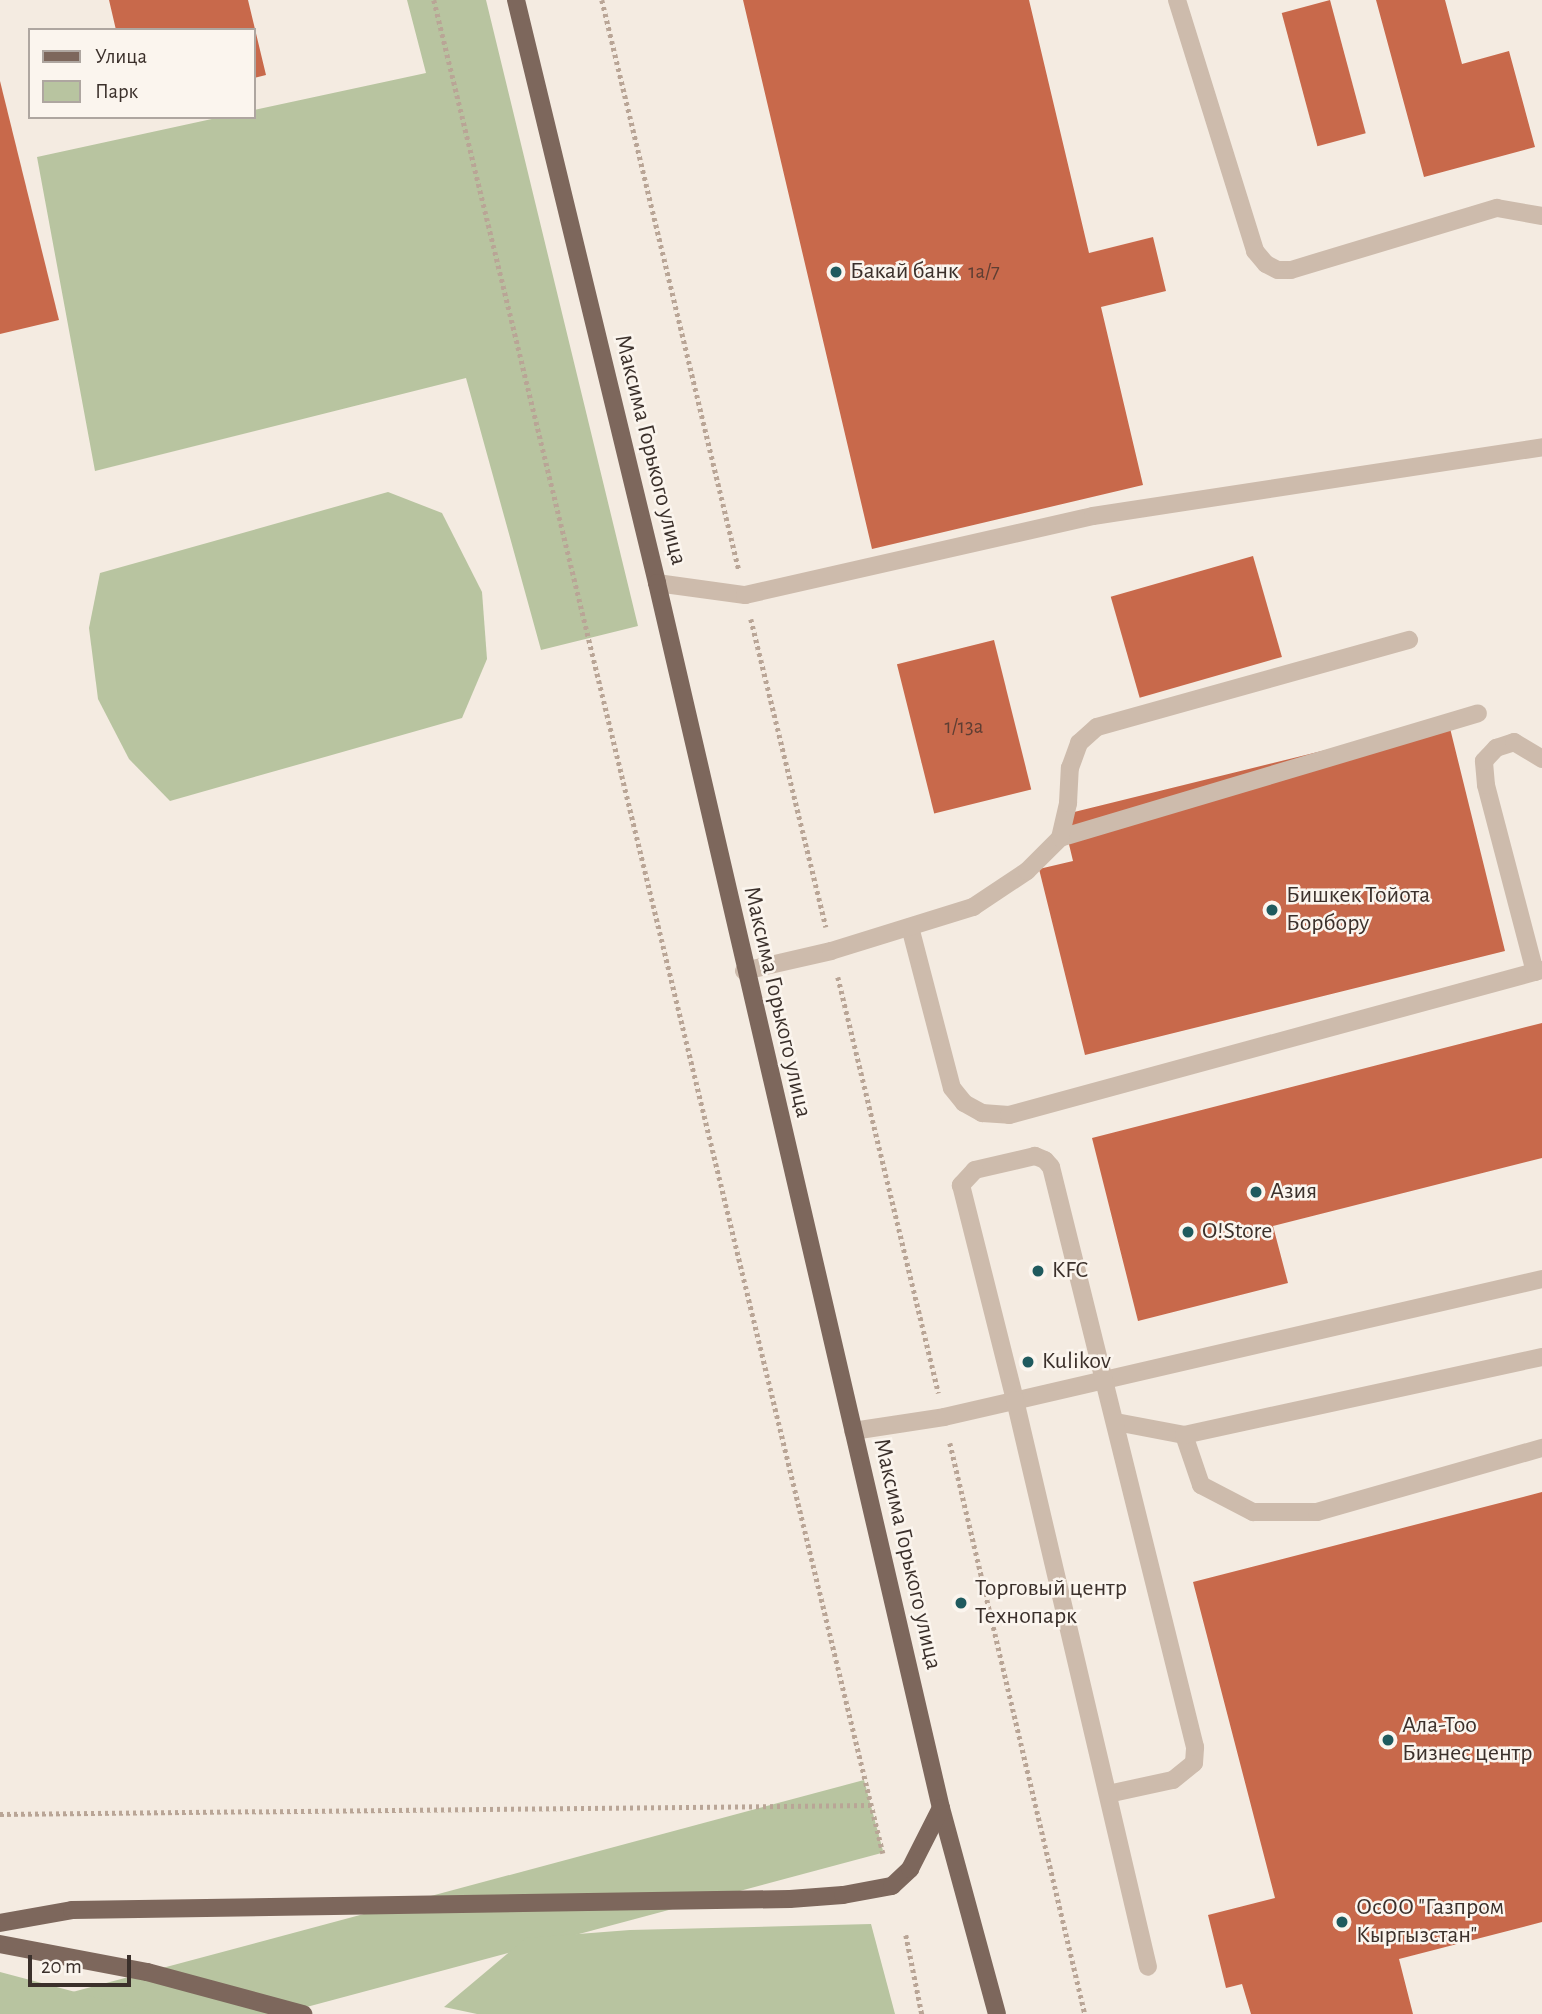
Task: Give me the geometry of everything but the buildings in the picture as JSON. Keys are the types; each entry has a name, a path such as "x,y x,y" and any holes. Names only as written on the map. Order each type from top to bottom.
{"main road":[{"name":"Максима Горького улица","path":"516,0 657,583 744,971 942,1808 997,2014"},
{"path":"0,1923 72,1910 790,1899 843,1895 892,1885 910,1869 942,1808"},
{"path":"0,1944 147,1972 303,2014"}],"lane":[{"path":"1177,0 1255,251 1266,264 1278,270 1291,270 1497,208 1542,216"},
{"path":"657,583 746,595 1093,516 1542,447"},
{"path":"1060,838 1068,803 1070,768 1079,743 1097,727 1409,640"},
{"path":"744,971 831,951 973,907 1027,872 1060,838 1478,713"},
{"path":"910,927 952,1088 964,1103 982,1113 1009,1115 1538,971 1486,785 1484,761 1496,748 1514,742 1542,759"},
{"path":"1108,1794 1173,1780 1194,1763 1195,1747 1051,1167 1045,1160 1035,1156 975,1170 961,1185 1015,1400 1148,1967"},
{"path":"853,1431 944,1417 1542,1279"},
{"path":"1116,1422 1184,1435 1542,1357"},
{"path":"1184,1435 1201,1485 1253,1513 1317,1512 1542,1448"}],"path":[{"path":"434,0 883,1853"},
{"path":"602,0 944,1417 1085,2014"},
{"path":"0,1814 870,1805"},
{"path":"906,1935 922,2014"}],"green space":[{"path":"407,0 486,0 638,626 541,650 466,378 95,471 37,157 212,119 256,119 256,110 426,73"},
{"path":"388,492 442,513 482,592 487,659 462,718 170,801 129,759 98,699 89,628 100,573"},
{"path":"864,1780 883,1852 280,2014 32,2014 29,2004"},
{"path":"871,1924 895,2014 477,2014 444,2007 526,1938 630,1930"},
{"path":"0,1972 132,2007 161,2014 0,2014"}],"place":[{"name":"Бакай банк","path":"836,272"},
{"name":"Бишкек Тойота Борбору","path":"1272,910"},
{"name":"Азия","path":"1256,1192"},
{"name":"O!Store","path":"1188,1232"},
{"name":"KFC","path":"1038,1271"},
{"name":"Kulikov","path":"1028,1362"},
{"name":"Торговый центр Технопарк","path":"961,1603"},
{"name":"Ала-Тоо Бизнес центр","path":"1388,1740"},
{"name":"ОсОО \"Газпром Кыргызстан\"","path":"1342,1922"}]}
